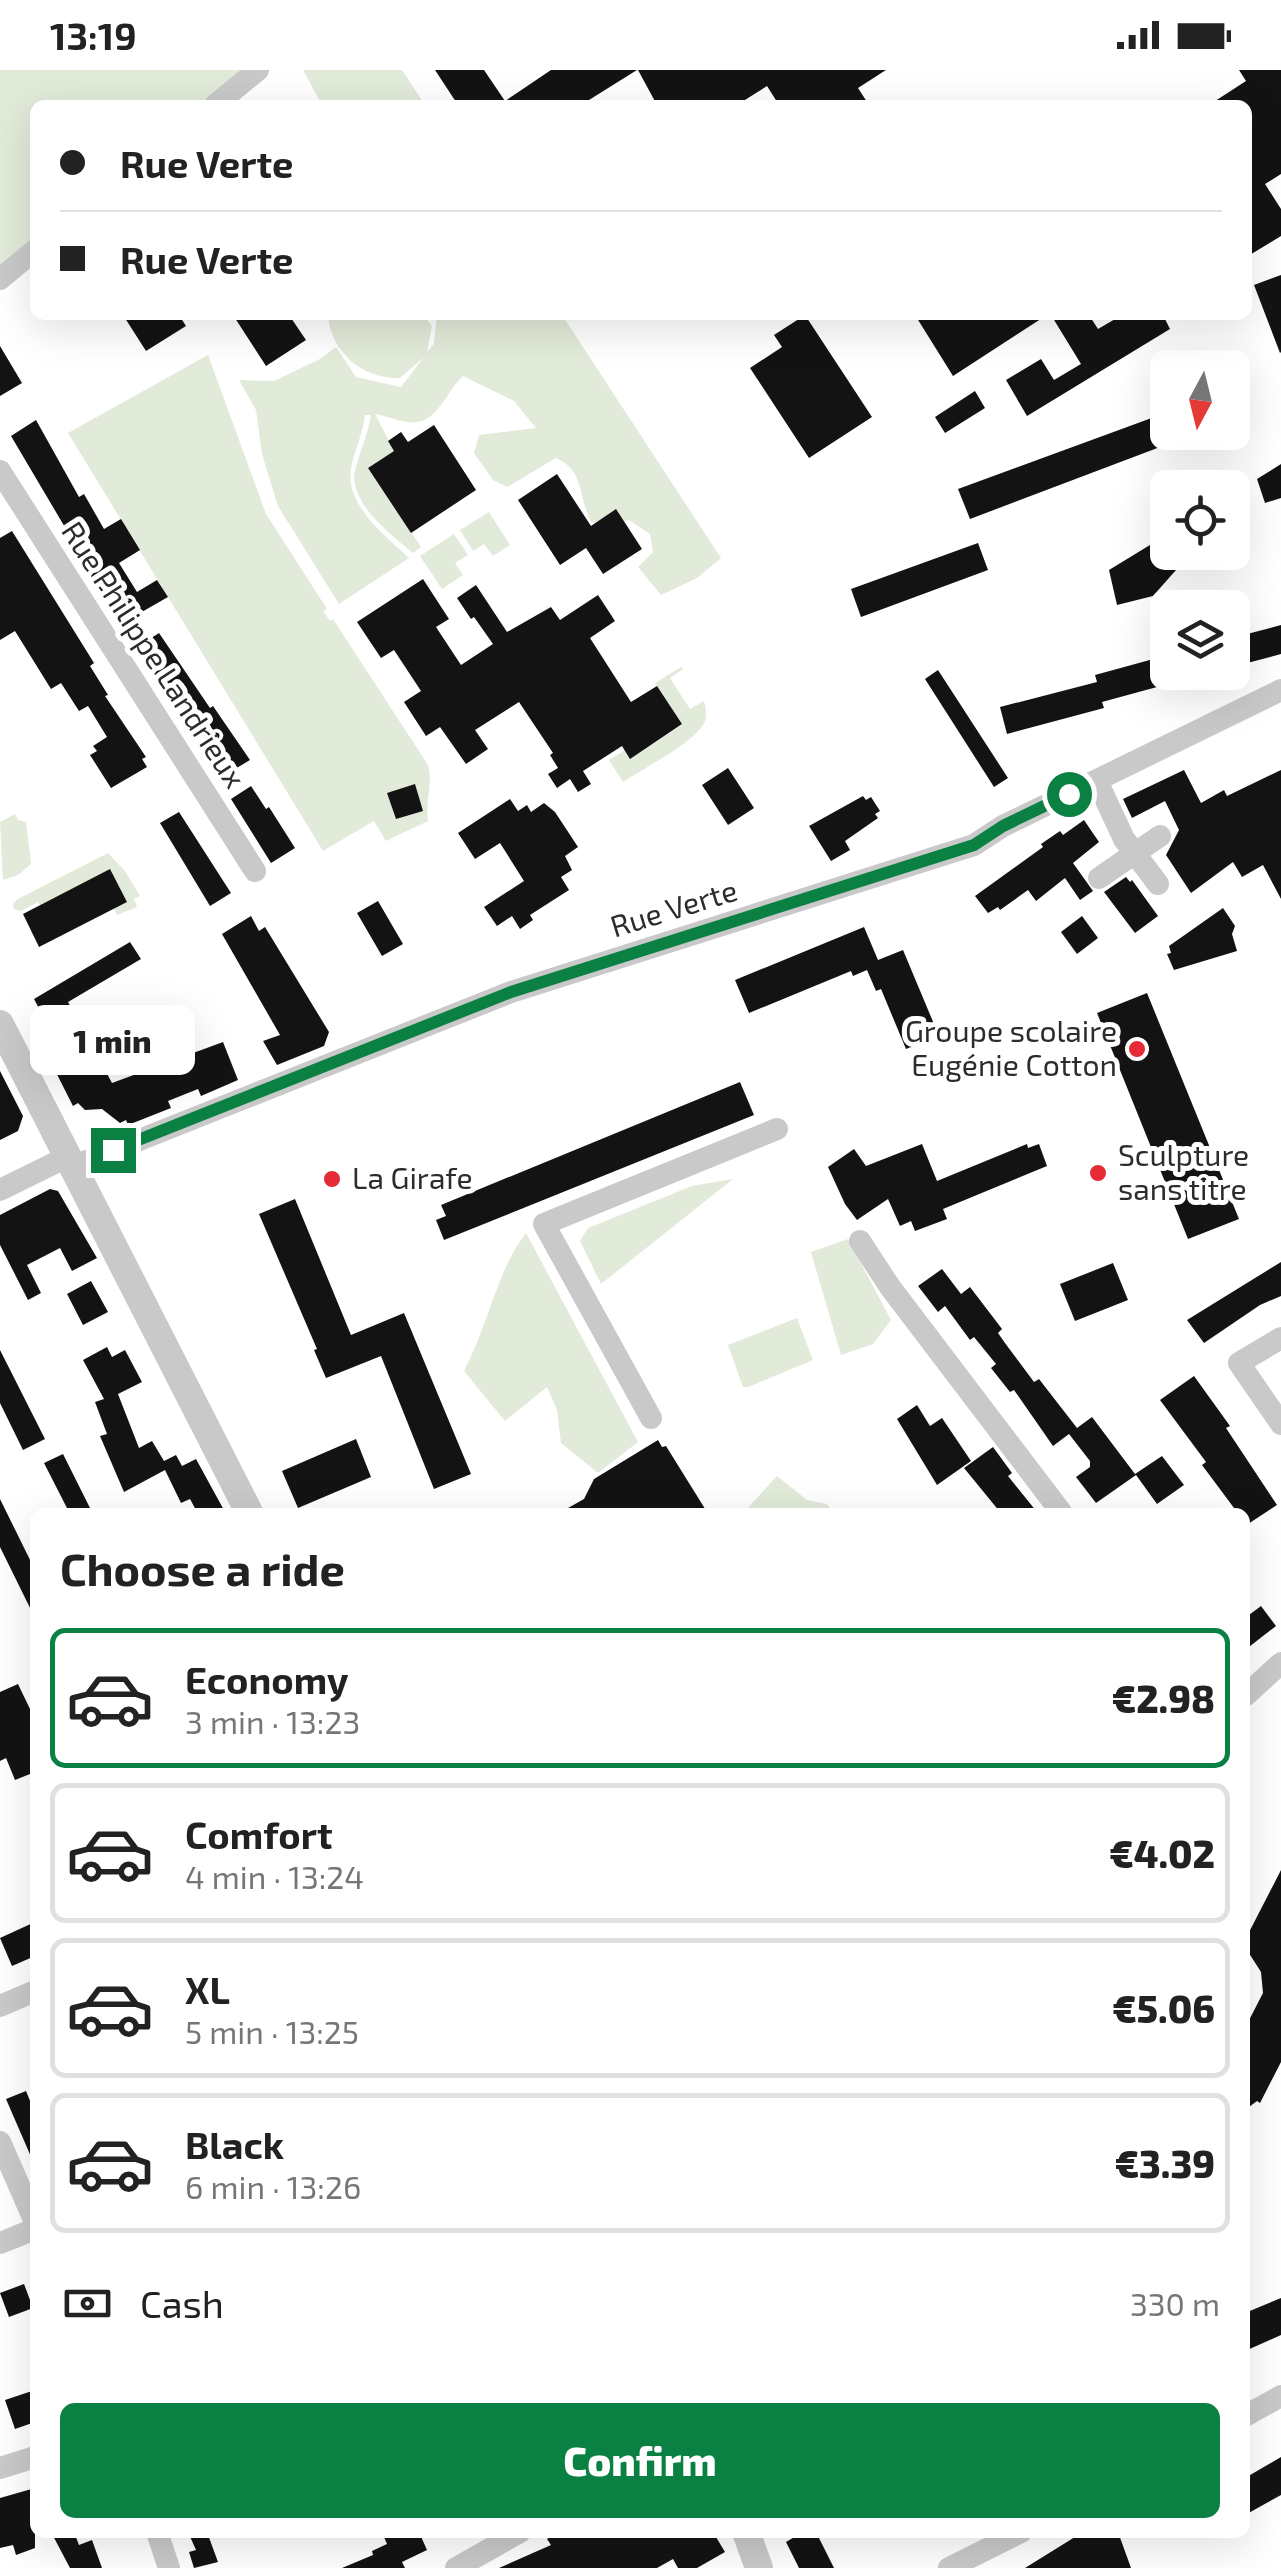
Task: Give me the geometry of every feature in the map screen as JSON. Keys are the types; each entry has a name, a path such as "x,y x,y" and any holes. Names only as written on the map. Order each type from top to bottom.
{"street":[{"path":"220,100 258,70"},
{"path":"0,279 30,254"},
{"name":"Rue Philippe Landrieux","path":"0,471 255,871"},
{"name":"Rue Verte","path":"0,1190 511,992 974,845 1003,826 1281,690"},
{"path":"1098,781 1124,840 1158,884"},
{"path":"1099,878 1160,836"},
{"path":"0,1024 248,1508"},
{"path":"651,1418 544,1224 777,1130"},
{"path":"860,1242 1058,1508"},
{"path":"1281,1338 1239,1363 1281,1424"},
{"path":"1250,1691 1281,1663"},
{"path":"0,2006 30,1992"},
{"path":"0,2142 30,2213"},
{"path":"0,2243 30,2228"},
{"path":"1250,2413 1281,2396"},
{"path":"0,2468 30,2459"},
{"path":"158,2538 169,2568"},
{"path":"456,2568 509,2538"},
{"path":"748,2538 759,2568"},
{"path":"949,2568 1009,2538"}],"green space":[{"path":"0,70 242,70 204,100 30,100 30,242 0,266"},
{"path":"303,70 402,70 422,100 319,100"},
{"path":"329,320 427,320 432,326 427,352 434,344 436,320 565,320 721,558 697,578 661,595 638,567 653,552 650,534 629,520 592,523 576,478 565,463 556,458 507,487 493,480 474,453 479,435 536,428 514,401 463,376 425,420 407,422 375,414 394,451 368,468 421,547 413,553 373,517 358,494 355,470 371,415 365,415 351,469 354,495 369,519 409,558 339,604 278,506 262,454 256,410 239,380 274,381 336,347 356,377 401,387 424,357 400,378 374,374 342,352"},
{"path":"208,355 266,514 327,609 323,611 330,621 333,619 428,765 428,821 386,841 374,821 323,851 68,433"},
{"path":"489,512 510,545 493,556 484,544 473,551 460,530"},
{"path":"454,534 468,555 455,563 463,575 442,589 420,556"},
{"path":"681,667 670,678 690,709 704,701 705,722 678,748 623,782 609,760 625,750 631,758 682,725 655,683"},
{"path":"15,814 18,820 26,822 31,864 18,875 3,880 0,822"},
{"path":"108,853 140,896 134,899 137,907 117,915 114,908 127,902 110,870 40,905 38,902 21,911 14,909 18,899"},
{"path":"733,1179 601,1284 580,1241 588,1228 692,1186"},
{"path":"526,1233 638,1442 598,1473 561,1443 557,1410 547,1387 505,1421 464,1371 507,1264"},
{"path":"848,1239 891,1320 873,1344 841,1355 811,1252"},
{"path":"797,1318 813,1360 743,1387 728,1345"},
{"path":"777,1476 807,1500 830,1508 748,1508"}],"building":[{"path":"435,70 484,70 504,100 455,100"},
{"path":"551,70 637,70 589,100 506,100"},
{"path":"638,70 886,70 858,88 866,100 776,100 767,86 745,100 654,100"},
{"path":"1239,70 1281,70 1281,174 1265,184 1281,209 1281,236 1252,254 1252,100 1217,100 1246,81"},
{"path":"1281,275 1281,352 1280,353 1254,285"},
{"path":"126,320 182,320 186,326 146,351"},
{"path":"236,320 292,320 306,340 266,366"},
{"path":"797,320 808,320 872,417 809,458 750,368 782,347 774,335"},
{"path":"918,320 1039,320 953,376"},
{"path":"1054,320 1092,320 1098,329 1113,320 1166,320 1170,329 1027,416 1006,380 1041,359 1054,380 1081,364"},
{"path":"0,346 22,383 0,396"},
{"path":"975,391 985,408 945,433 935,417"},
{"path":"1150,419 1152,450 970,519 958,489"},
{"path":"36,420 79,497 84,494 104,529 121,519 140,550 119,563 137,592 157,580 168,597 140,613 135,605 128,609 113,597 108,601 75,553 79,551 11,436"},
{"path":"434,425 476,490 411,533 368,468 394,451 388,441 401,432 408,442"},
{"path":"1281,464 1281,498 1265,503 1257,479"},
{"path":"557,474 591,526 616,509 642,549 603,574 586,548 560,565 518,500"},
{"path":"12,531 94,663 90,666 108,695 105,696 146,757 142,759 147,767 111,788 90,755 97,751 93,746 107,737 88,706 79,711 61,683 51,689 15,631 0,640 0,538"},
{"path":"978,543 988,570 861,617 851,589"},
{"path":"1150,545 1150,570 1176,570 1158,590 1150,590 1150,597 1117,605 1109,570"},
{"path":"423,579 449,619 436,627 461,665 493,644 457,598 476,585 507,632 551,607 560,620 598,595 615,621 590,638 631,702 657,686 682,724 630,759 622,746 583,771 591,784 578,792 570,779 557,788 548,774 558,768 550,755 553,753 519,702 475,730 488,749 466,764 440,727 426,736 404,702 421,691 394,650 381,658 357,622"},
{"path":"1281,625 1281,654 1250,662 1250,633"},
{"path":"159,633 250,760 230,772 212,742 201,749 170,688 165,691 146,660 154,655 145,642"},
{"path":"1150,660 1150,689 1102,702 1104,708 1007,734 1000,707 1097,682 1095,675"},
{"path":"938,670 1008,778 994,787 925,679"},
{"path":"728,768 754,808 728,825 702,785"},
{"path":"1184,770 1201,803 1224,790 1227,796 1281,770 1281,899 1263,865 1242,877 1233,862 1191,893 1166,855 1179,830 1165,801 1132,818 1123,799"},
{"path":"415,784 423,811 396,819 387,793"},
{"path":"251,786 295,848 271,863 231,799"},
{"path":"863,796 866,800 871,797 880,811 875,814 878,818 845,841 850,850 831,861 809,826"},
{"path":"510,799 518,811 527,805 531,812 544,803 555,812 578,847 565,856 572,870 561,877 569,890 530,915 533,920 520,929 512,916 497,926 484,907 524,881 500,843 475,859 458,833"},
{"path":"179,812 231,893 210,906 160,823"},
{"path":"1084,820 1099,842 1073,863 1093,891 1080,900 1065,878 1036,901 1028,890 1000,910 998,907 988,913 975,896 1043,847 1041,844"},
{"path":"110,869 127,902 39,947 23,914"},
{"path":"1126,877 1158,916 1135,933 1104,892"},
{"path":"378,901 403,944 382,956 357,913"},
{"path":"1223,908 1235,926 1232,934 1237,951 1174,970 1167,954 1171,953 1169,946"},
{"path":"251,916 259,931 265,927 329,1032 324,1046 277,1065 263,1041 280,1035 222,934"},
{"path":"1082,916 1098,938 1077,954 1061,932"},
{"path":"864,927 878,960 903,950 939,1036 906,1049 881,989 876,991 867,970 853,976 851,971 749,1013 735,980"},
{"path":"130,942 141,959 68,1002 112,1083 223,1042 238,1080 201,1096 198,1089 168,1101 171,1108 128,1125 126,1120 120,1123 102,1109 85,1110 78,1103 73,1106 31,1023 43,1016 34,999"},
{"path":"1147,993 1239,1219 1188,1239 1097,1013"},
{"path":"0,1071 23,1116 18,1131 0,1140"},
{"path":"740,1082 754,1115 444,1240 436,1220 446,1216 441,1205"},
{"path":"922,1144 937,1181 1027,1144 1028,1148 1039,1144 1047,1166 943,1209 947,1219 915,1231 911,1221 900,1226 888,1199 857,1220 828,1167 854,1149 866,1166"},
{"path":"50,1189 58,1191 97,1258 72,1271 60,1248 27,1265 41,1293 28,1300 0,1245 0,1215"},
{"path":"295,1199 351,1335 404,1313 471,1474 434,1489 381,1356 326,1378 259,1214"},
{"path":"1281,1262 1281,1296 1260,1305 1204,1343 1187,1320"},
{"path":"1113,1263 1128,1300 1075,1321 1060,1284"},
{"path":"942,1269 961,1294 970,1287 1002,1329 998,1333 1034,1382 1039,1379 1077,1428 1092,1417 1135,1474 1162,1456 1184,1485 1157,1504 1136,1475 1096,1503 1076,1477 1090,1467 1090,1461 1069,1434 1053,1446 1014,1390 1010,1392 991,1368 996,1364 974,1337 970,1340 945,1306 938,1312 918,1286"},
{"path":"91,1281 108,1312 83,1325 67,1294"},
{"path":"107,1347 112,1357 125,1350 142,1382 118,1394 139,1448 152,1441 164,1461 176,1455 182,1466 196,1459 223,1508 195,1508 190,1499 181,1503 165,1470 124,1492 100,1436 107,1434 95,1402 104,1399 83,1360"},
{"path":"0,1350 45,1439 23,1450 0,1403"},
{"path":"1194,1376 1230,1426 1226,1428 1277,1505 1250,1523 1250,1508 1234,1508 1160,1400"},
{"path":"917,1405 930,1426 942,1418 971,1461 937,1485 897,1419"},
{"path":"356,1439 371,1477 298,1508 282,1471"},
{"path":"658,1440 662,1447 666,1446 705,1508 568,1508 584,1499 594,1479"},
{"path":"993,1447 1012,1473 1008,1476 1034,1508 997,1508 964,1468"},
{"path":"63,1454 90,1508 67,1508 44,1463"},
{"path":"0,1499 30,1560 30,1608 0,1547"},
{"path":"1261,1606 1276,1626 1250,1646 1250,1614"},
{"path":"18,1684 30,1709 30,1774 15,1780 6,1758 0,1761 0,1692"},
{"path":"1281,1870 1281,2062 1260,2103 1250,2106 1250,2018 1263,1993 1261,1972 1250,1955 1250,1930"},
{"path":"30,1924 30,1958 12,1966 0,1938"},
{"path":"26,2091 30,2101 30,2154 6,2099"},
{"path":"24,2284 30,2309 9,2317 0,2293"},
{"path":"1281,2298 1281,2335 1250,2349 1250,2311"},
{"path":"30,2392 30,2424 15,2429 5,2400"},
{"path":"1281,2457 1281,2495 1250,2512 1250,2475"},
{"path":"30,2489 30,2538 35,2538 35,2548 16,2555 13,2545 0,2548 0,2498"},
{"path":"54,2538 76,2538 79,2545 92,2540 102,2568 70,2568"},
{"path":"191,2538 209,2538 218,2562 194,2568 189,2552 196,2550"},
{"path":"384,2538 422,2538 427,2550 402,2562 405,2568 342,2568 373,2555 372,2551 387,2544"},
{"path":"717,2538 725,2552 697,2568 678,2568 673,2559 657,2568 499,2568 551,2545 547,2539"},
{"path":"793,2538 819,2538 834,2568 799,2568 786,2542"},
{"path":"1073,2538 1120,2538 1131,2568 1025,2568"}],"place":[{"name":"Groupe scolaire Eugénie Cotton","path":"1137,1049"},
{"name":"Sculpture sans titre","path":"1098,1173"},
{"name":"La Girafe","path":"332,1179"}],"route":[{"path":"113,1150 511,992 926,863 974,845 1003,826 1069,794"}]}
